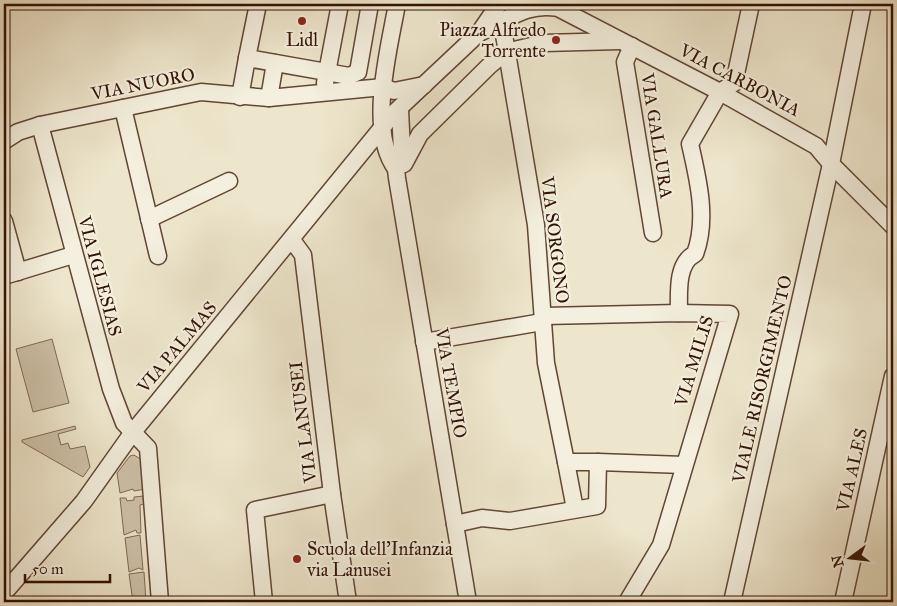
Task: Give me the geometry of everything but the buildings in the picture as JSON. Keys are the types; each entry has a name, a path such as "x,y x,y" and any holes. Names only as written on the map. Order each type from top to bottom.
{"street":[{"path":"240,97 258,4"},
{"path":"323,94 340,4"},
{"path":"247,58 326,74 349,76 358,72 370,4"},
{"path":"383,128 391,100 397,4"},
{"path":"391,100 424,85 478,33 499,4"},
{"name":"VIA MILIS","path":"627,602 661,545 730,314 679,313 681,273 688,257 695,254 698,244 701,193 690,144 720,92 734,83 751,4"},
{"name":"VIALE RISORGIMENTO","path":"732,602 831,164 863,4"},
{"name":"VIA CARBONIA","path":"478,33 502,23 514,14 542,5 558,8 720,92 816,146 831,164 893,226"},
{"name":"VIA SORGONO","path":"502,23 536,226 546,363 575,509"},
{"path":"397,174 406,178 404,162 420,134 489,66 506,52 544,43 627,43"},
{"name":"VIA GALLURA","path":"627,43 625,62 652,233"},
{"path":"269,98 275,63"},
{"name":"VIA NUORO","path":"4,141 18,132 40,125 201,92 240,97 269,98 323,94 391,100"},
{"name":"VIA TEMPIO","path":"391,100 402,151 397,174"},
{"path":"123,108 158,256"},
{"name":"VIA IGLESIAS","path":"40,125 73,255 111,389 124,423 148,448 160,602"},
{"name":"VIA TEMPIO","path":"383,128 390,161 397,174 468,602"},
{"name":"VIA PALMAS","path":"4,592 84,501 133,432 383,128"},
{"path":"148,219 229,181"},
{"path":"4,221 11,274 73,255"},
{"name":"VIA LANUSEI","path":"292,240 303,256 332,494 348,602"},
{"path":"424,342 543,319 679,313"},
{"name":"VIA ALES","path":"843,602 893,376"},
{"path":"566,462 684,465"},
{"path":"455,524 482,518 510,521 597,506 598,462"},
{"path":"264,602 255,510 332,494"}],"shaded area":[{"path":"52,339 69,403 33,412 16,349"},
{"path":"75,426 76,429 58,434 61,445 68,443 70,449 85,446 90,467 83,477 22,442 22,440"},
{"path":"134,455 142,460 145,489 134,491 133,489 120,493 117,473 130,456"},
{"path":"144,496 144,504 140,505 141,533 137,533 136,530 124,535 120,498 126,498 127,501 134,500 134,497"},
{"path":"140,535 143,570 139,568 129,572 125,538"},
{"path":"144,572 146,602 133,602 129,574"}],"place":[{"name":"Lidl","path":"302,21"},
{"name":"Piazza Alfredo Torrente","path":"556,40"},
{"name":"Scuola dell'Infanzia via Lanusei","path":"297,559"}]}
